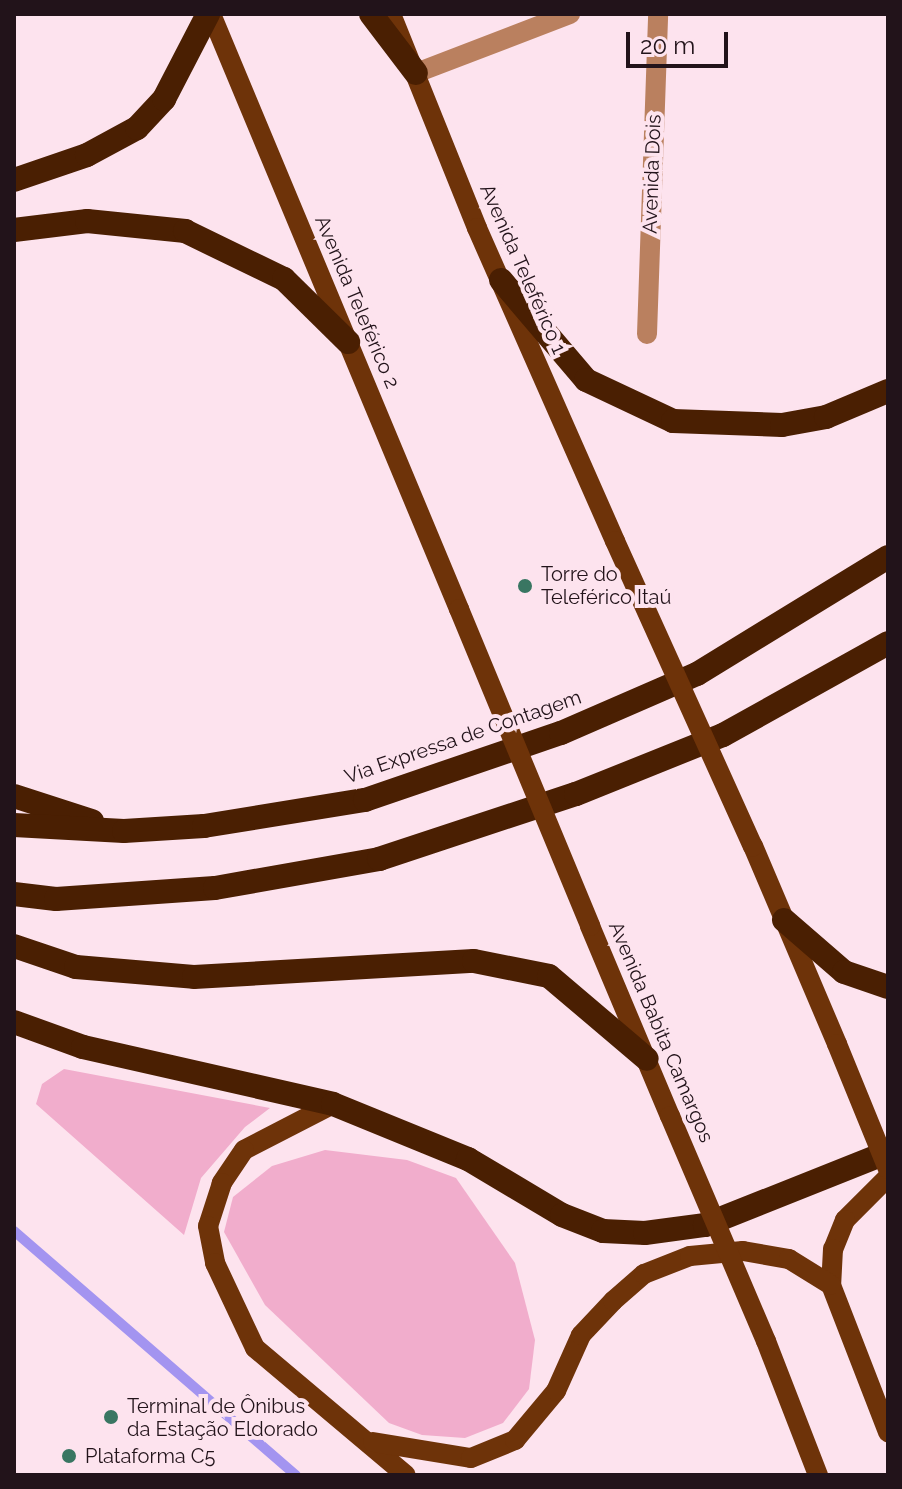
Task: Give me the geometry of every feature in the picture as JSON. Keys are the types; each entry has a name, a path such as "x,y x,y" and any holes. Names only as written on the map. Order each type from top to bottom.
{"highway":[{"path":"14,180 87,155 137,128 164,99 210,14"},
{"path":"371,14 416,73"},
{"path":"14,230 87,221 185,231 284,279 348,342"},
{"path":"501,280 586,380 673,421 782,425 826,417 888,391"},
{"name":"Via Expressa de Contagem","path":"14,825 124,831 204,826 365,800 561,733 697,674 888,557"},
{"path":"14,894 56,899 215,888 379,859 576,794 723,735 888,643"},
{"path":"14,796 124,831"},
{"path":"784,920 844,972 888,987"},
{"path":"14,946 76,967 194,977 474,961 549,976 647,1059"},
{"path":"14,1022 83,1047 333,1104 468,1159 562,1215 603,1231 645,1233 705,1225 888,1152"}],"main road":[{"name":"Avenida Teleférico 2","path":"210,14 459,609"},
{"name":"Avenida Teleférico 1","path":"391,14 501,280 784,920"},
{"name":"Avenida Babita Camargos","path":"459,609 766,1341 818,1475"},
{"path":"784,920 888,1169"},
{"path":"333,1104 244,1150 222,1183 208,1226 215,1263 255,1348 373,1442 406,1475"},
{"path":"888,1177 845,1220 833,1249 831,1285 888,1432"},
{"path":"373,1442 471,1458 515,1440 556,1391 581,1335 592,1323 644,1274 690,1256 743,1251 789,1259 831,1285"}],"street":[{"path":"416,73 570,14"},
{"name":"Avenida Dois","path":"647,334 658,14"}],"shaded area":[{"path":"64,1069 270,1108 245,1127 201,1178 184,1235 36,1104 42,1084"},
{"path":"325,1150 407,1160 456,1178 515,1263 535,1340 529,1389 503,1423 465,1438 422,1435 389,1423 265,1305 224,1232 233,1197 272,1166"}],"waterway":[{"path":"14,1231 296,1475"}],"place":[{"name":"Torre do Teleférico Itaú","path":"525,586"},
{"name":"Terminal de Ônibus da Estação Eldorado","path":"111,1417"},
{"name":"Plataforma C5","path":"69,1456"}]}
